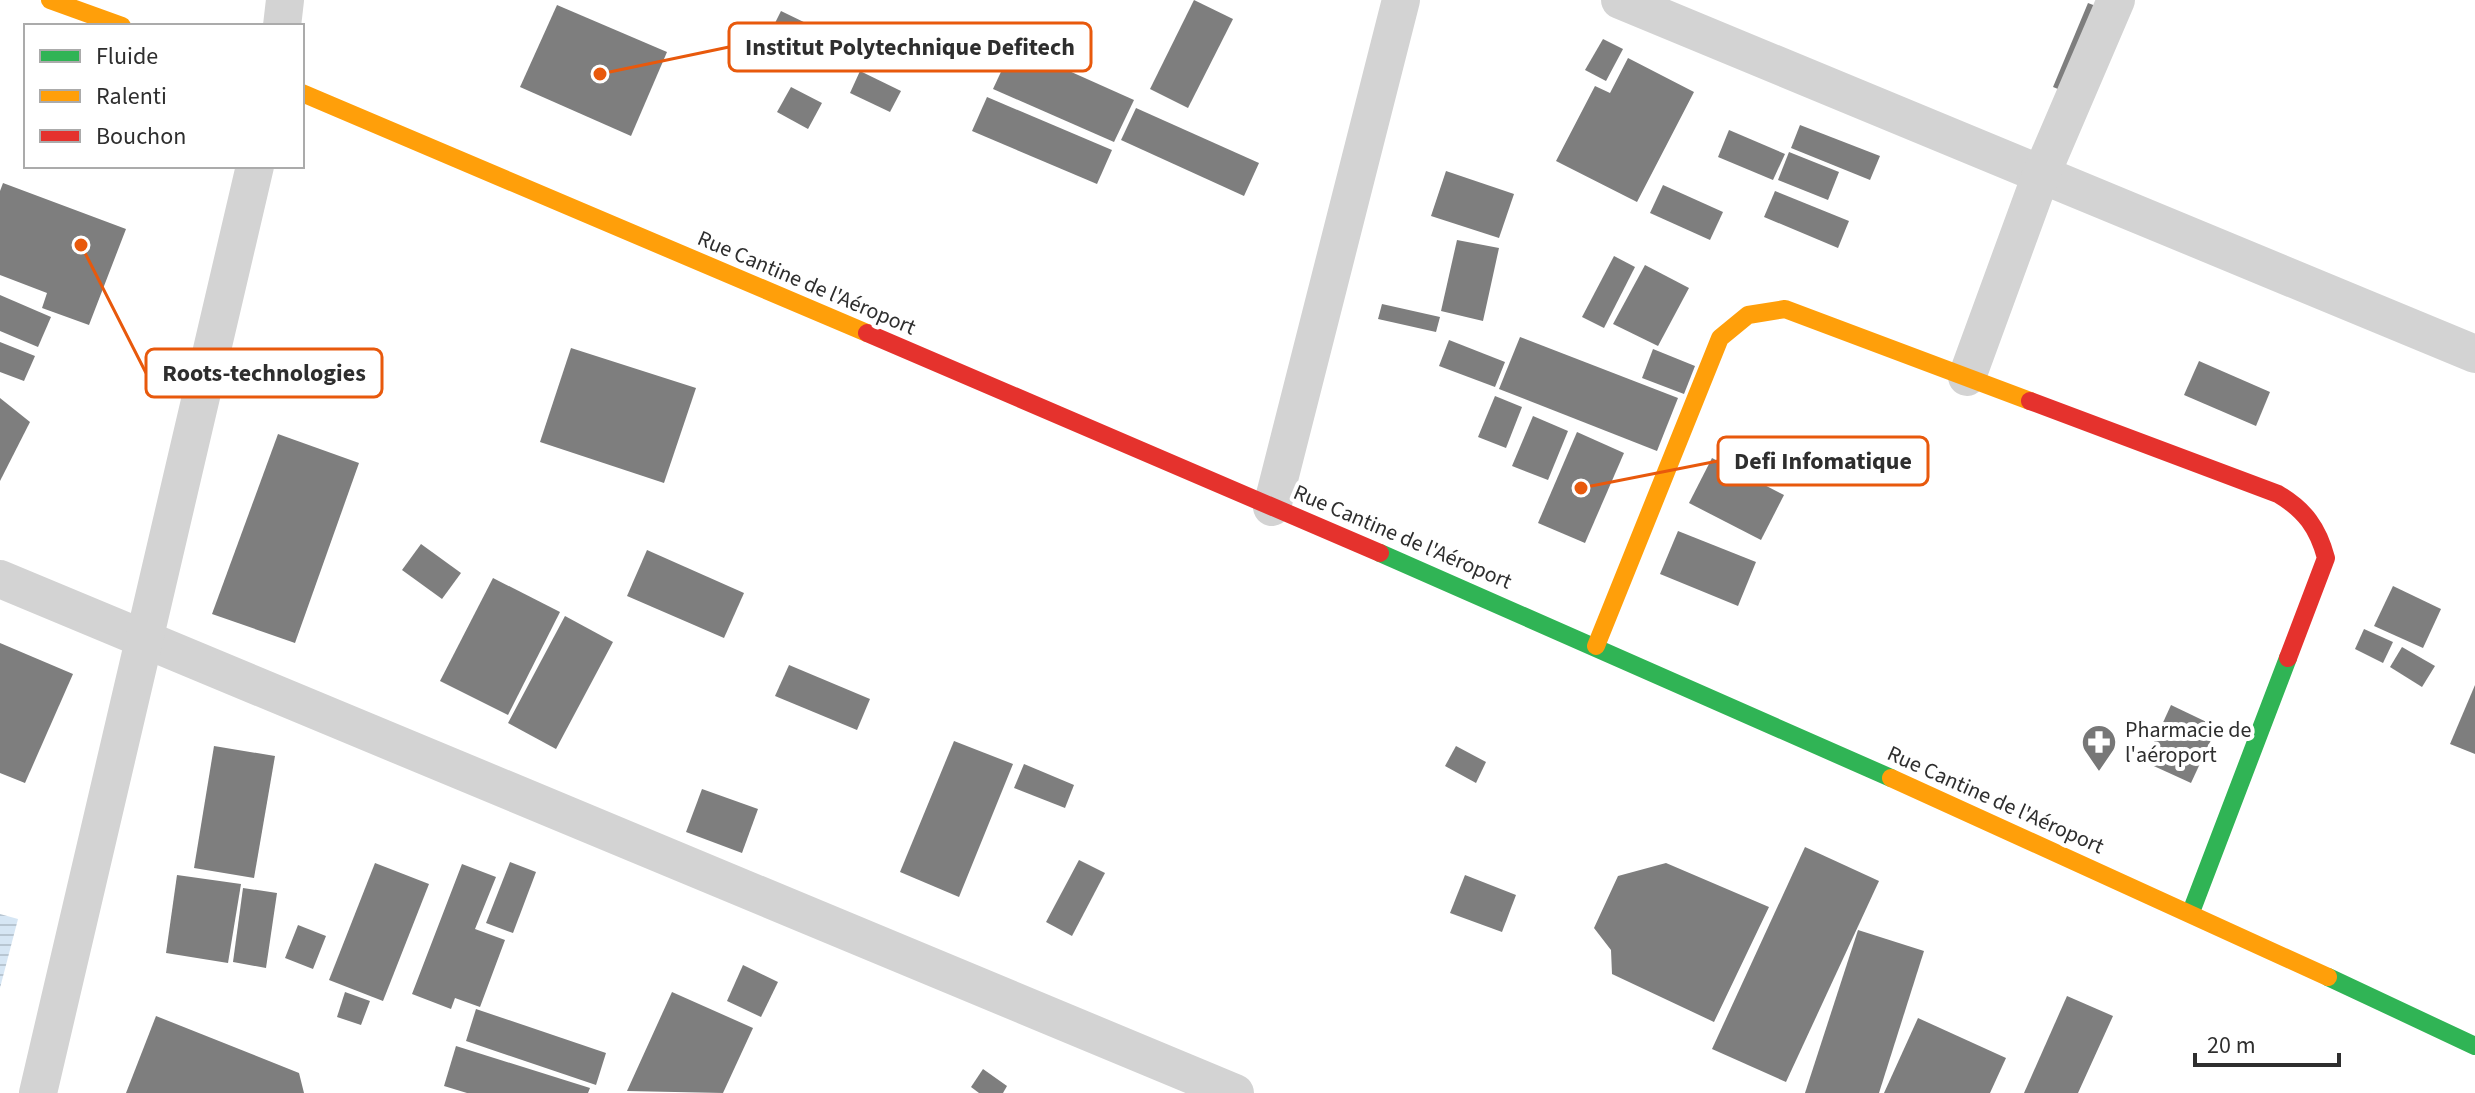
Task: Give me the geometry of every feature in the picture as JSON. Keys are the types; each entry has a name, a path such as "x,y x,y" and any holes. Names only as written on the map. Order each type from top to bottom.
{"main road":[{"path":"50,0 116,24"},
{"name":"Rue Cantine de l'Aéroport","path":"304,94 1596,646 2191,912 2475,1046"},
{"path":"1596,646 1720,338 1748,315 1785,309 2278,494 2303,508 2319,528 2326,558 2191,912"}],"street":[{"path":"282,24 285,0"},
{"path":"1620,0 2475,354"},
{"path":"1967,377 2041,175 2116,0"},
{"path":"1272,507 1392,3"},
{"path":"38,1093 142,638 255,168"},
{"path":"0,579 1235,1093"}],"water":[{"path":"0,914 18,919 0,988"}],"building":[{"path":"1194,0 1233,19 1188,108 1150,89"},
{"path":"2088,3 2109,11 2073,95 2053,87"},
{"path":"557,5 667,52 631,136 520,87"},
{"path":"781,11 845,42 831,69 768,37"},
{"path":"1044,22 1062,30 1048,58 1031,50"},
{"path":"1603,39 1623,49 1606,81 1585,70"},
{"path":"1013,46 1134,100 1114,142 993,89"},
{"path":"1628,58 1694,92 1637,202 1556,161 1595,86 1610,93"},
{"path":"860,71 901,91 890,112 850,93"},
{"path":"791,87 822,103 808,129 777,112"},
{"path":"987,97 1112,150 1097,184 972,131"},
{"path":"1136,108 1259,163 1244,196 1121,140"},
{"path":"1800,125 1880,156 1870,180 1791,148"},
{"path":"1729,130 1785,154 1773,180 1718,157"},
{"path":"1789,152 1839,172 1828,200 1778,180"},
{"path":"1446,171 1514,194 1499,238 1431,216"},
{"path":"3,183 126,229 89,325 42,308 47,293 0,275 0,191"},
{"path":"1663,185 1723,212 1710,240 1650,213"},
{"path":"1775,191 1849,221 1838,248 1764,217"},
{"path":"1457,240 1499,248 1483,321 1441,311"},
{"path":"1614,256 1635,267 1604,328 1582,317"},
{"path":"1645,265 1689,288 1658,346 1613,324"},
{"path":"0,295 51,317 38,347 0,331"},
{"path":"1382,304 1440,317 1436,332 1378,319"},
{"path":"1520,337 1678,398 1657,451 1499,389"},
{"path":"1449,340 1505,362 1495,387 1439,366"},
{"path":"0,342 35,356 24,381 0,372"},
{"path":"571,348 696,388 664,483 540,442"},
{"path":"1653,349 1695,366 1684,394 1642,378"},
{"path":"2199,361 2270,392 2256,426 2184,395"},
{"path":"1495,396 1522,407 1506,448 1478,437"},
{"path":"0,398 30,422 0,481"},
{"path":"1533,416 1568,431 1548,480 1512,466"},
{"path":"1577,432 1624,453 1585,543 1538,523"},
{"path":"278,434 359,463 295,643 212,614"},
{"path":"1712,458 1784,495 1761,540 1689,503"},
{"path":"1678,531 1756,562 1738,606 1660,574"},
{"path":"421,544 461,573 442,599 402,570"},
{"path":"647,550 744,593 724,638 627,596"},
{"path":"493,578 560,612 508,715 440,681"},
{"path":"2393,586 2441,609 2423,648 2374,626"},
{"path":"565,616 613,642 556,749 508,723"},
{"path":"2364,629 2393,642 2383,663 2355,649"},
{"path":"0,643 73,674 25,783 0,773"},
{"path":"2402,647 2435,666 2422,687 2390,667"},
{"path":"789,665 870,699 857,730 775,696"},
{"path":"2475,685 2475,754 2450,744"},
{"path":"2171,705 2217,727 2191,783 2145,762"},
{"path":"954,741 1013,764 959,897 900,872"},
{"path":"214,746 275,756 254,878 194,868"},
{"path":"1456,746 1486,762 1476,783 1445,766"},
{"path":"1024,764 1074,785 1065,808 1014,788"},
{"path":"702,789 758,809 742,853 686,832"},
{"path":"1805,847 1879,881 1786,1082 1712,1049"},
{"path":"1079,860 1105,873 1072,936 1046,922"},
{"path":"510,862 536,872 513,933 486,923"},
{"path":"375,863 429,884 383,1001 329,980"},
{"path":"1666,863 1769,907 1714,1022 1612,974 1611,950 1594,928 1618,876"},
{"path":"462,864 496,877 475,929 505,940 480,1007 455,998 451,1009 412,994"},
{"path":"177,875 241,884 228,963 166,953"},
{"path":"1465,875 1516,895 1502,932 1450,913"},
{"path":"243,888 277,893 266,968 233,962"},
{"path":"298,925 326,936 313,969 285,958"},
{"path":"1858,930 1924,951 1879,1093 1805,1093"},
{"path":"743,965 778,982 761,1017 727,1001"},
{"path":"345,992 370,1001 361,1025 337,1017"},
{"path":"672,992 753,1028 723,1093 627,1091"},
{"path":"2067,996 2113,1016 2078,1093 2024,1093"},
{"path":"476,1009 606,1053 596,1085 466,1041"},
{"path":"156,1016 299,1073 304,1093 126,1093"},
{"path":"1918,1018 2006,1058 1990,1093 1884,1093"},
{"path":"456,1046 590,1088 588,1093 467,1093 444,1086"},
{"path":"983,1069 1007,1086 1003,1093 979,1093 971,1087"}],"traffic: fast":[{"path":"1380,553 1891,778"},
{"path":"2191,912 2288,658"},
{"path":"2328,977 2475,1046"}],"traffic: slow":[{"path":"50,0 116,24"},
{"path":"304,94 867,333"},
{"path":"1596,646 1720,338 1748,315 1785,309 2030,401"},
{"path":"1891,778 2328,977"}],"traffic: jam":[{"path":"867,333 1380,553"},
{"path":"2030,401 2278,494 2303,513 2319,538 2326,558 2288,658"}],"place":[{"name":"Institut Polytechnique Defitech","path":"600,74"},
{"name":"Roots-technologies","path":"81,245"},
{"name":"Defi Infomatique","path":"1581,488"},
{"name":"Pharmacie de l'aéroport","path":"2099,773"}]}
